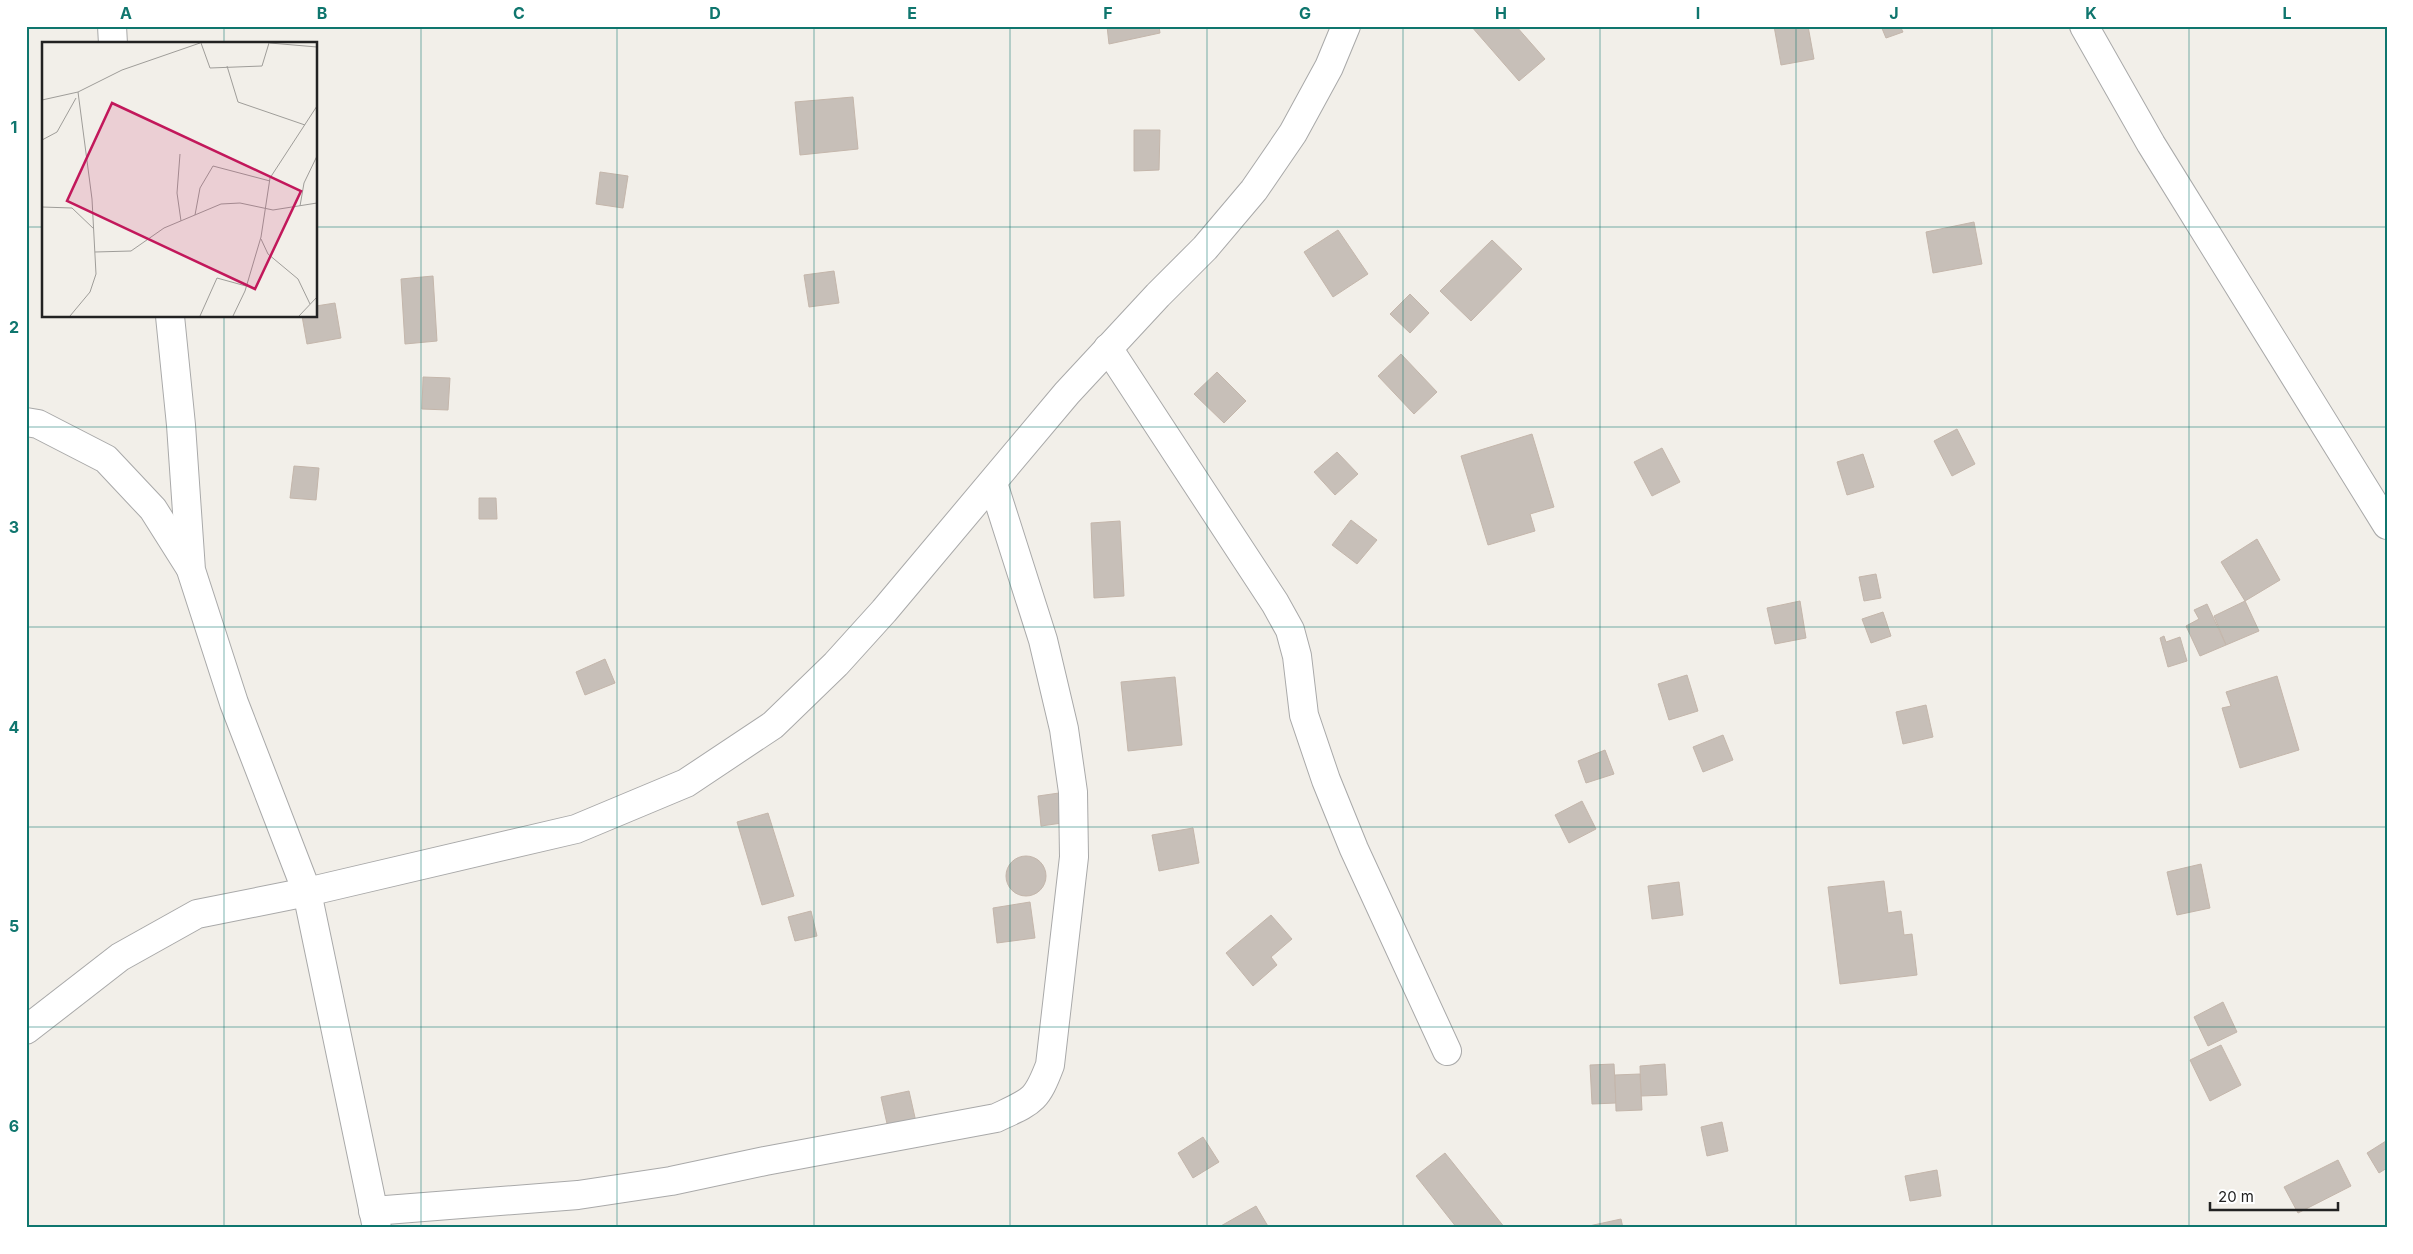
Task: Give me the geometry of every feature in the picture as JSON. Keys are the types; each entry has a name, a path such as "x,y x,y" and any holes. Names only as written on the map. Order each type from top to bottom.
{"street":[{"path":"112,26 113,42"},
{"path":"26,1030 120,957 197,914 307,892 576,829 686,783 773,725 836,664 993,483 1067,393 1205,248 1254,190 1293,133 1329,67 1346,26"},
{"path":"2084,26 2151,144 2387,525"},
{"path":"170,318 180,416 191,570 234,703 307,892 375,1220 671,1182 765,1161 996,1118 1028,1103 1041,1090 1050,1064 1074,857 1074,792 1064,728 1042,640 993,483"},
{"path":"1108,348 1290,630 1297,656 1304,715 1326,780 1354,849 1447,1051"},
{"path":"26,422 38,424 106,459 153,509 191,570"}],"building":[{"path":"1107,26 1159,26 1160,33 1109,44"},
{"path":"1471,26 1516,26 1545,59 1519,81"},
{"path":"1774,26 1808,26 1814,59 1781,65"},
{"path":"1881,26 1900,26 1903,32 1886,38"},
{"path":"853,97 858,149 800,155 795,102"},
{"path":"1134,130 1160,130 1159,170 1134,171"},
{"path":"600,172 628,176 623,208 596,204"},
{"path":"1974,222 1982,264 1933,273 1926,232"},
{"path":"1338,230 1368,274 1333,297 1304,252"},
{"path":"1492,240 1522,269 1471,321 1440,291"},
{"path":"834,271 839,303 809,307 804,275"},
{"path":"433,276 437,341 405,344 401,279"},
{"path":"1410,294 1429,313 1410,333 1390,314"},
{"path":"335,303 341,338 307,344 302,318 318,318 318,306"},
{"path":"1401,354 1437,392 1414,414 1378,376"},
{"path":"1217,372 1246,401 1224,423 1194,394"},
{"path":"423,377 450,378 448,410 422,409"},
{"path":"1957,429 1975,464 1952,476 1934,441"},
{"path":"1532,434 1554,507 1530,514 1535,531 1488,545 1461,456"},
{"path":"1662,448 1680,482 1652,496 1634,462"},
{"path":"1337,452 1358,474 1335,495 1314,472"},
{"path":"1863,454 1874,487 1847,495 1837,462"},
{"path":"294,466 319,468 316,500 290,498"},
{"path":"479,498 496,498 497,519 479,519"},
{"path":"1351,520 1377,540 1357,564 1332,545"},
{"path":"1120,521 1124,596 1094,598 1091,523"},
{"path":"2257,539 2280,580 2245,601 2221,562"},
{"path":"1876,574 1881,598 1864,601 1859,577"},
{"path":"1800,601 1806,638 1775,644 1767,608"},
{"path":"2245,601 2259,631 2226,645 2214,616"},
{"path":"2207,604 2226,645 2200,656 2186,626 2199,619 2194,610"},
{"path":"1883,612 1891,636 1871,643 1862,619"},
{"path":"2164,636 2166,642 2180,637 2187,661 2168,667 2160,638"},
{"path":"605,659 615,683 585,695 576,672"},
{"path":"1687,675 1698,711 1669,720 1658,684"},
{"path":"2277,676 2299,750 2240,768 2222,708 2231,706 2226,692"},
{"path":"1175,677 1182,745 1128,751 1121,682"},
{"path":"1926,705 1933,737 1903,744 1896,712"},
{"path":"1723,735 1733,760 1703,772 1693,747"},
{"path":"1605,750 1614,774 1586,783 1578,761"},
{"path":"1059,793 1062,823 1041,826 1038,796"},
{"path":"1582,801 1596,829 1569,843 1555,815"},
{"path":"768,813 794,896 762,905 737,822"},
{"path":"1193,828 1199,863 1159,871 1152,835"},
{"path":"1026,856 1040,862 1046,876 1040,890 1026,896 1012,890 1006,876 1012,862"},
{"path":"2201,864 2210,908 2177,915 2167,872"},
{"path":"1884,881 1888,913 1901,911 1904,935 1912,934 1917,975 1840,984 1828,887"},
{"path":"1679,882 1683,915 1652,919 1648,886"},
{"path":"1030,902 1035,938 997,943 993,908"},
{"path":"811,911 817,936 795,941 788,917"},
{"path":"1271,915 1292,939 1271,957 1277,965 1253,986 1226,953"},
{"path":"2223,1002 2237,1032 2208,1046 2194,1017"},
{"path":"2221,1045 2241,1085 2210,1101 2190,1060"},
{"path":"1614,1064 1616,1103 1592,1104 1590,1065"},
{"path":"1665,1064 1667,1095 1641,1096 1640,1066"},
{"path":"1640,1074 1642,1110 1616,1111 1615,1075"},
{"path":"909,1091 916,1122 888,1128 881,1097"},
{"path":"1722,1122 1728,1151 1707,1156 1701,1127"},
{"path":"1203,1137 1219,1162 1193,1178 1178,1153"},
{"path":"2386,1141 2387,1168 2379,1173 2367,1153"},
{"path":"1445,1153 1505,1228 1457,1228 1416,1176"},
{"path":"2338,1160 2351,1186 2298,1213 2284,1187"},
{"path":"1937,1170 1941,1196 1910,1201 1905,1176"},
{"path":"1256,1206 1269,1228 1219,1228 1219,1227"},
{"path":"1621,1219 1623,1228 1589,1228 1589,1226"}]}
